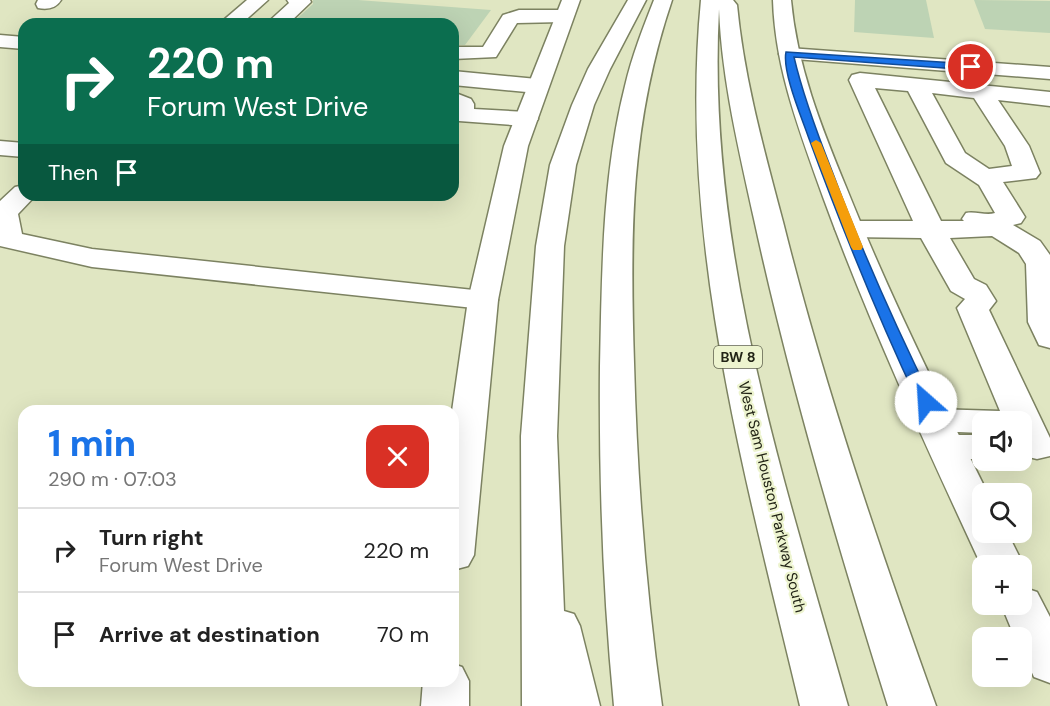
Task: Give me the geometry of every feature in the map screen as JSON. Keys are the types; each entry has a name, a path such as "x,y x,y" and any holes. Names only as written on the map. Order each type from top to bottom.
{"main road":[{"path":"236,18 259,0"},
{"path":"283,18 302,2 296,0"},
{"path":"546,706 540,542 541,384 550,246 563,165 583,105 599,69 637,0"},
{"path":"638,706 627,623 617,447 616,274 625,151 634,95 648,39 663,0"},
{"name":"West Sam Houston Parkway South","path":"710,0 705,92 713,202 729,316 774,515 824,706"},
{"path":"720,0 728,5 730,34 745,123 788,304 869,578 912,706"},
{"path":"782,0 787,45 798,93 846,221 900,350 954,438 972,492"},
{"path":"459,53 489,53 510,19 567,8"},
{"path":"459,504 483,300 516,146 567,8"},
{"path":"0,40 18,42"},
{"path":"787,45 840,48 916,74 981,92 1050,99"},
{"path":"1019,411 973,308 981,301 975,291 962,285 927,223 860,80 916,74 1050,73"},
{"path":"846,221 927,223 984,230 991,224 1011,217 989,180 955,158 916,74"},
{"path":"459,79 537,86"},
{"path":"981,92 1034,165 996,175 989,180"},
{"path":"459,113 526,119"},
{"path":"0,148 18,150"},
{"path":"18,199 4,212 9,240 92,258 483,300"},
{"path":"991,224 1040,249 1048,324"},
{"path":"954,438 972,437"},
{"path":"540,542 576,706"},
{"path":"1027,615 1050,664"},
{"path":"445,706 446,687"}],"building":[{"path":"313,0 358,0 491,10 465,45 459,45 459,18 298,18 313,4"},
{"path":"855,0 926,0 934,38 854,32"},
{"path":"974,0 1050,1 1050,33 985,29"}],"slow traffic":[{"path":"816,143 857,247"}],"route":[{"path":"926,402 900,350 840,207 798,93 789,54 971,67"}]}
